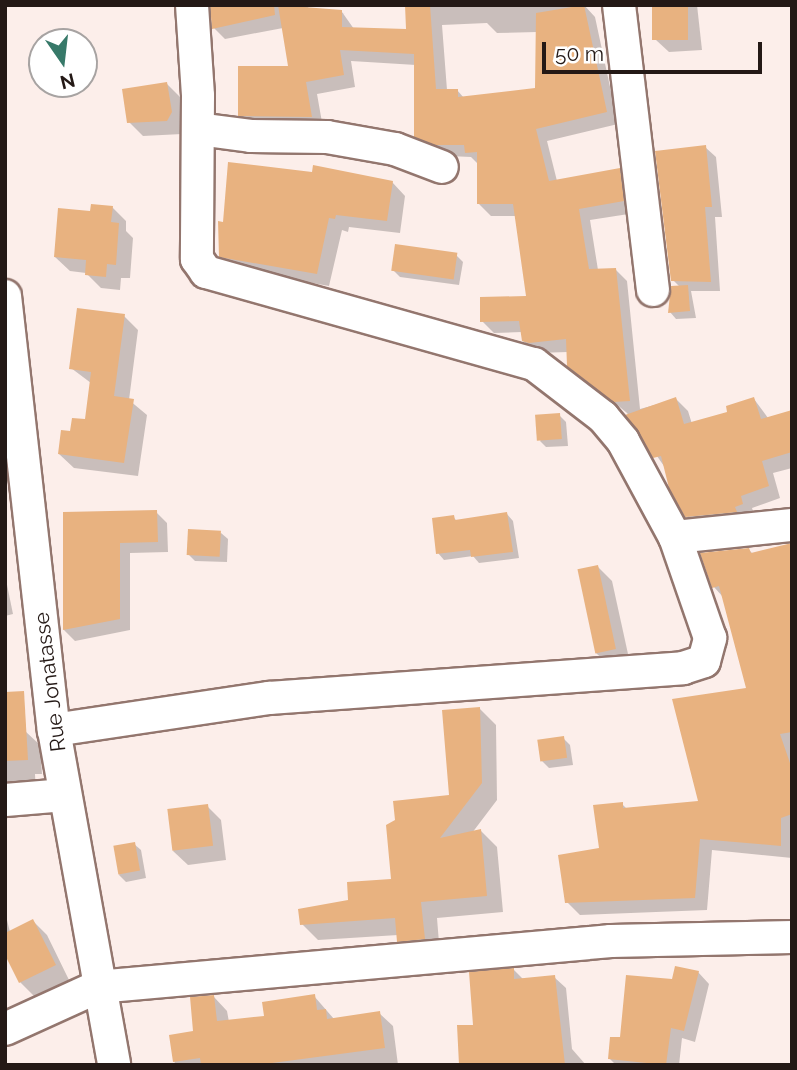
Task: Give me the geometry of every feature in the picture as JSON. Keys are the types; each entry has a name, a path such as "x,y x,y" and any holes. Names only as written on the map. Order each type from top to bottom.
{"street":[{"path":"54,730 269,698 683,668 704,661 710,638 676,537 623,441 603,417 534,364 206,272 197,259 198,129 192,5"},
{"path":"619,5 653,290"},
{"path":"198,129 251,136 327,137 383,146 442,167"},
{"name":"Rue Jonatasse","path":"5,296 54,730 97,988 114,1065"},
{"path":"676,537 792,525"},
{"path":"5,800 64,794"},
{"path":"5,1029 97,988 611,941 792,937"}],"building":[{"path":"210,5 274,5 275,15 212,29"},
{"path":"278,5 342,10 342,27 406,29 405,5 430,5 436,89 458,89 458,97 535,88 536,13 584,5 607,112 536,129 549,181 620,168 624,201 579,209 589,269 616,268 630,401 613,402 567,366 566,339 529,343 522,341 519,321 480,322 480,297 526,296 513,204 477,204 477,152 465,153 464,145 435,145 414,137 414,54 340,50 344,75 306,82 312,117 238,116 238,66 288,66"},
{"path":"652,5 688,5 688,40 652,40"},
{"path":"167,82 172,112 167,121 127,123 122,89"},
{"path":"706,145 712,207 705,207 711,282 671,281 655,151"},
{"path":"228,162 312,172 313,165 393,181 387,221 336,215 335,219 329,218 317,274 219,257 218,221 223,222"},
{"path":"91,204 113,206 111,222 119,223 116,265 107,264 106,277 85,275 86,260 54,257 58,208 90,211"},
{"path":"395,244 457,253 454,280 391,271"},
{"path":"688,285 690,311 668,313 671,286"},
{"path":"77,308 125,314 114,396 134,399 124,463 58,454 61,430 70,431 72,418 85,419 91,372 69,369"},
{"path":"676,397 684,424 727,412 726,406 754,397 761,419 792,410 792,452 762,461 769,486 741,496 743,504 735,507 737,512 685,517 669,488 661,456 653,458 625,415"},
{"path":"560,413 562,439 537,441 535,415"},
{"path":"157,510 158,542 120,543 120,619 63,630 63,512"},
{"path":"507,512 513,552 471,557 470,550 436,554 432,518 454,515 455,520"},
{"path":"188,529 221,531 220,557 187,555"},
{"path":"792,543 792,732 780,734 792,769 792,814 781,818 781,846 700,839 695,898 565,903 558,855 599,848 593,805 623,802 623,808 698,801 672,699 746,688 719,586 712,588 700,553 749,548 751,553"},
{"path":"598,565 616,649 595,653 577,569"},
{"path":"24,691 28,760 5,761 5,692"},
{"path":"480,707 482,783 440,838 481,829 487,896 421,902 425,939 397,942 395,918 300,925 298,909 348,900 347,882 391,879 386,825 395,820 393,801 449,795 442,710"},
{"path":"564,736 567,758 540,762 537,740"},
{"path":"208,804 213,846 172,851 167,809"},
{"path":"135,842 140,871 118,874 113,846"},
{"path":"33,919 56,965 19,983 5,955 5,933"},
{"path":"675,966 699,971 684,1031 671,1028 666,1065 608,1059 610,1037 620,1037 626,975 672,979"},
{"path":"514,968 514,979 555,975 565,1065 459,1065 457,1025 473,1025 469,972"},
{"path":"315,994 317,1010 326,1009 327,1019 380,1011 385,1048 257,1065 201,1065 200,1058 173,1062 169,1035 193,1031 190,997 214,995 217,1021 264,1016 262,1002"}]}
